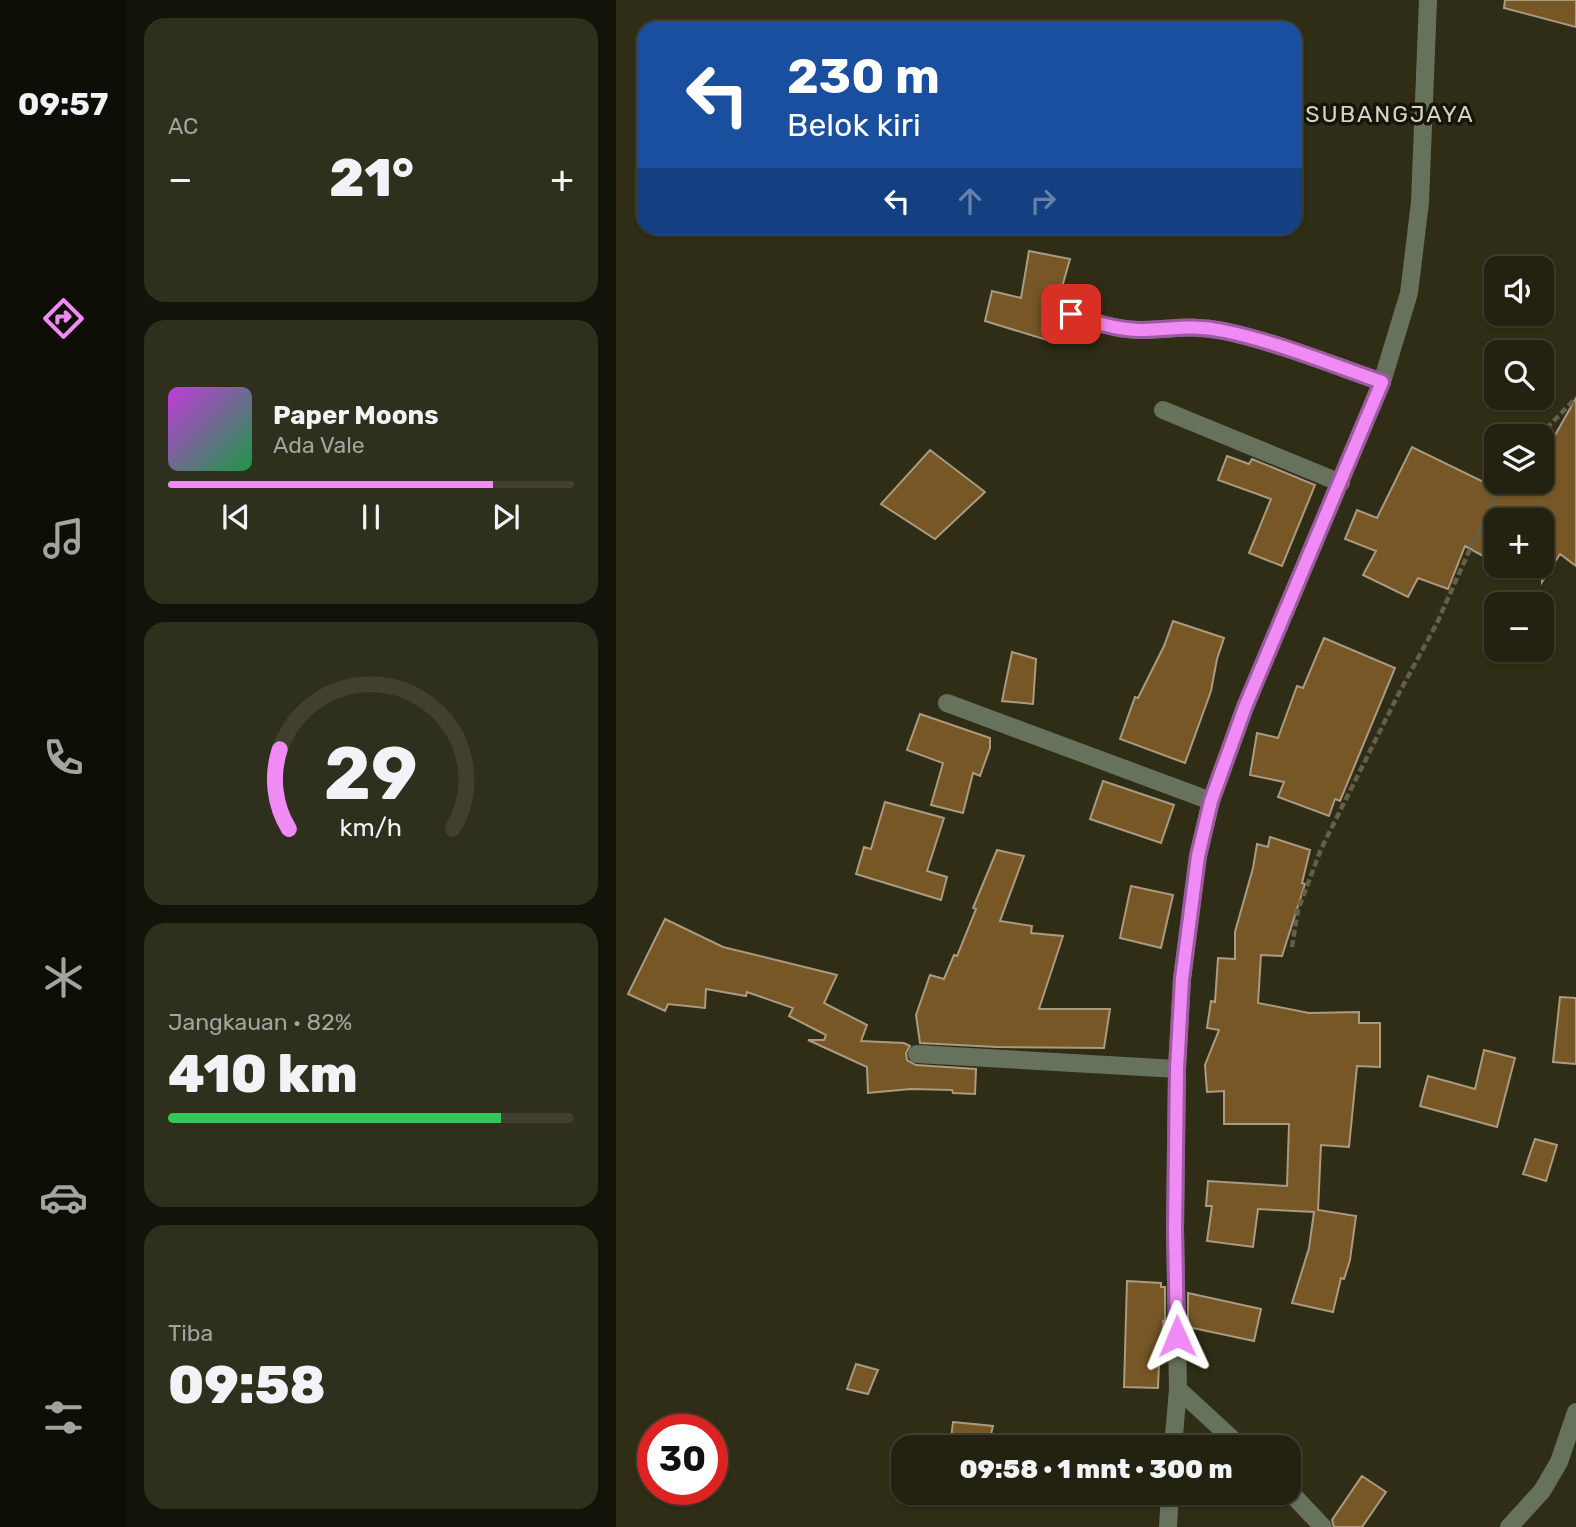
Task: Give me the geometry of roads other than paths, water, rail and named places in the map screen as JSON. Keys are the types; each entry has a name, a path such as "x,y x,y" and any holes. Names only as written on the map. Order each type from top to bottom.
{"street":[{"path":"1174,1435 1178,1389 1175,1230 1177,1069 1182,979 1198,856 1211,801 1279,624 1382,382 1406,303 1413,265 1423,150 1428,0"},
{"path":"1071,314 1103,326 1138,330 1189,326 1224,331 1281,347 1382,382"},
{"path":"1163,410 1341,483"},
{"path":"947,703 1211,801"},
{"path":"917,1054 1177,1069"},
{"path":"1178,1389 1228,1435"},
{"path":"1509,1527 1542,1491 1559,1462 1576,1412"},
{"path":"1301,1504 1323,1527"},
{"path":"1168,1527 1169,1505"}],"district":[{"name":"SUBANGJAYA","path":"1390,114"}]}
